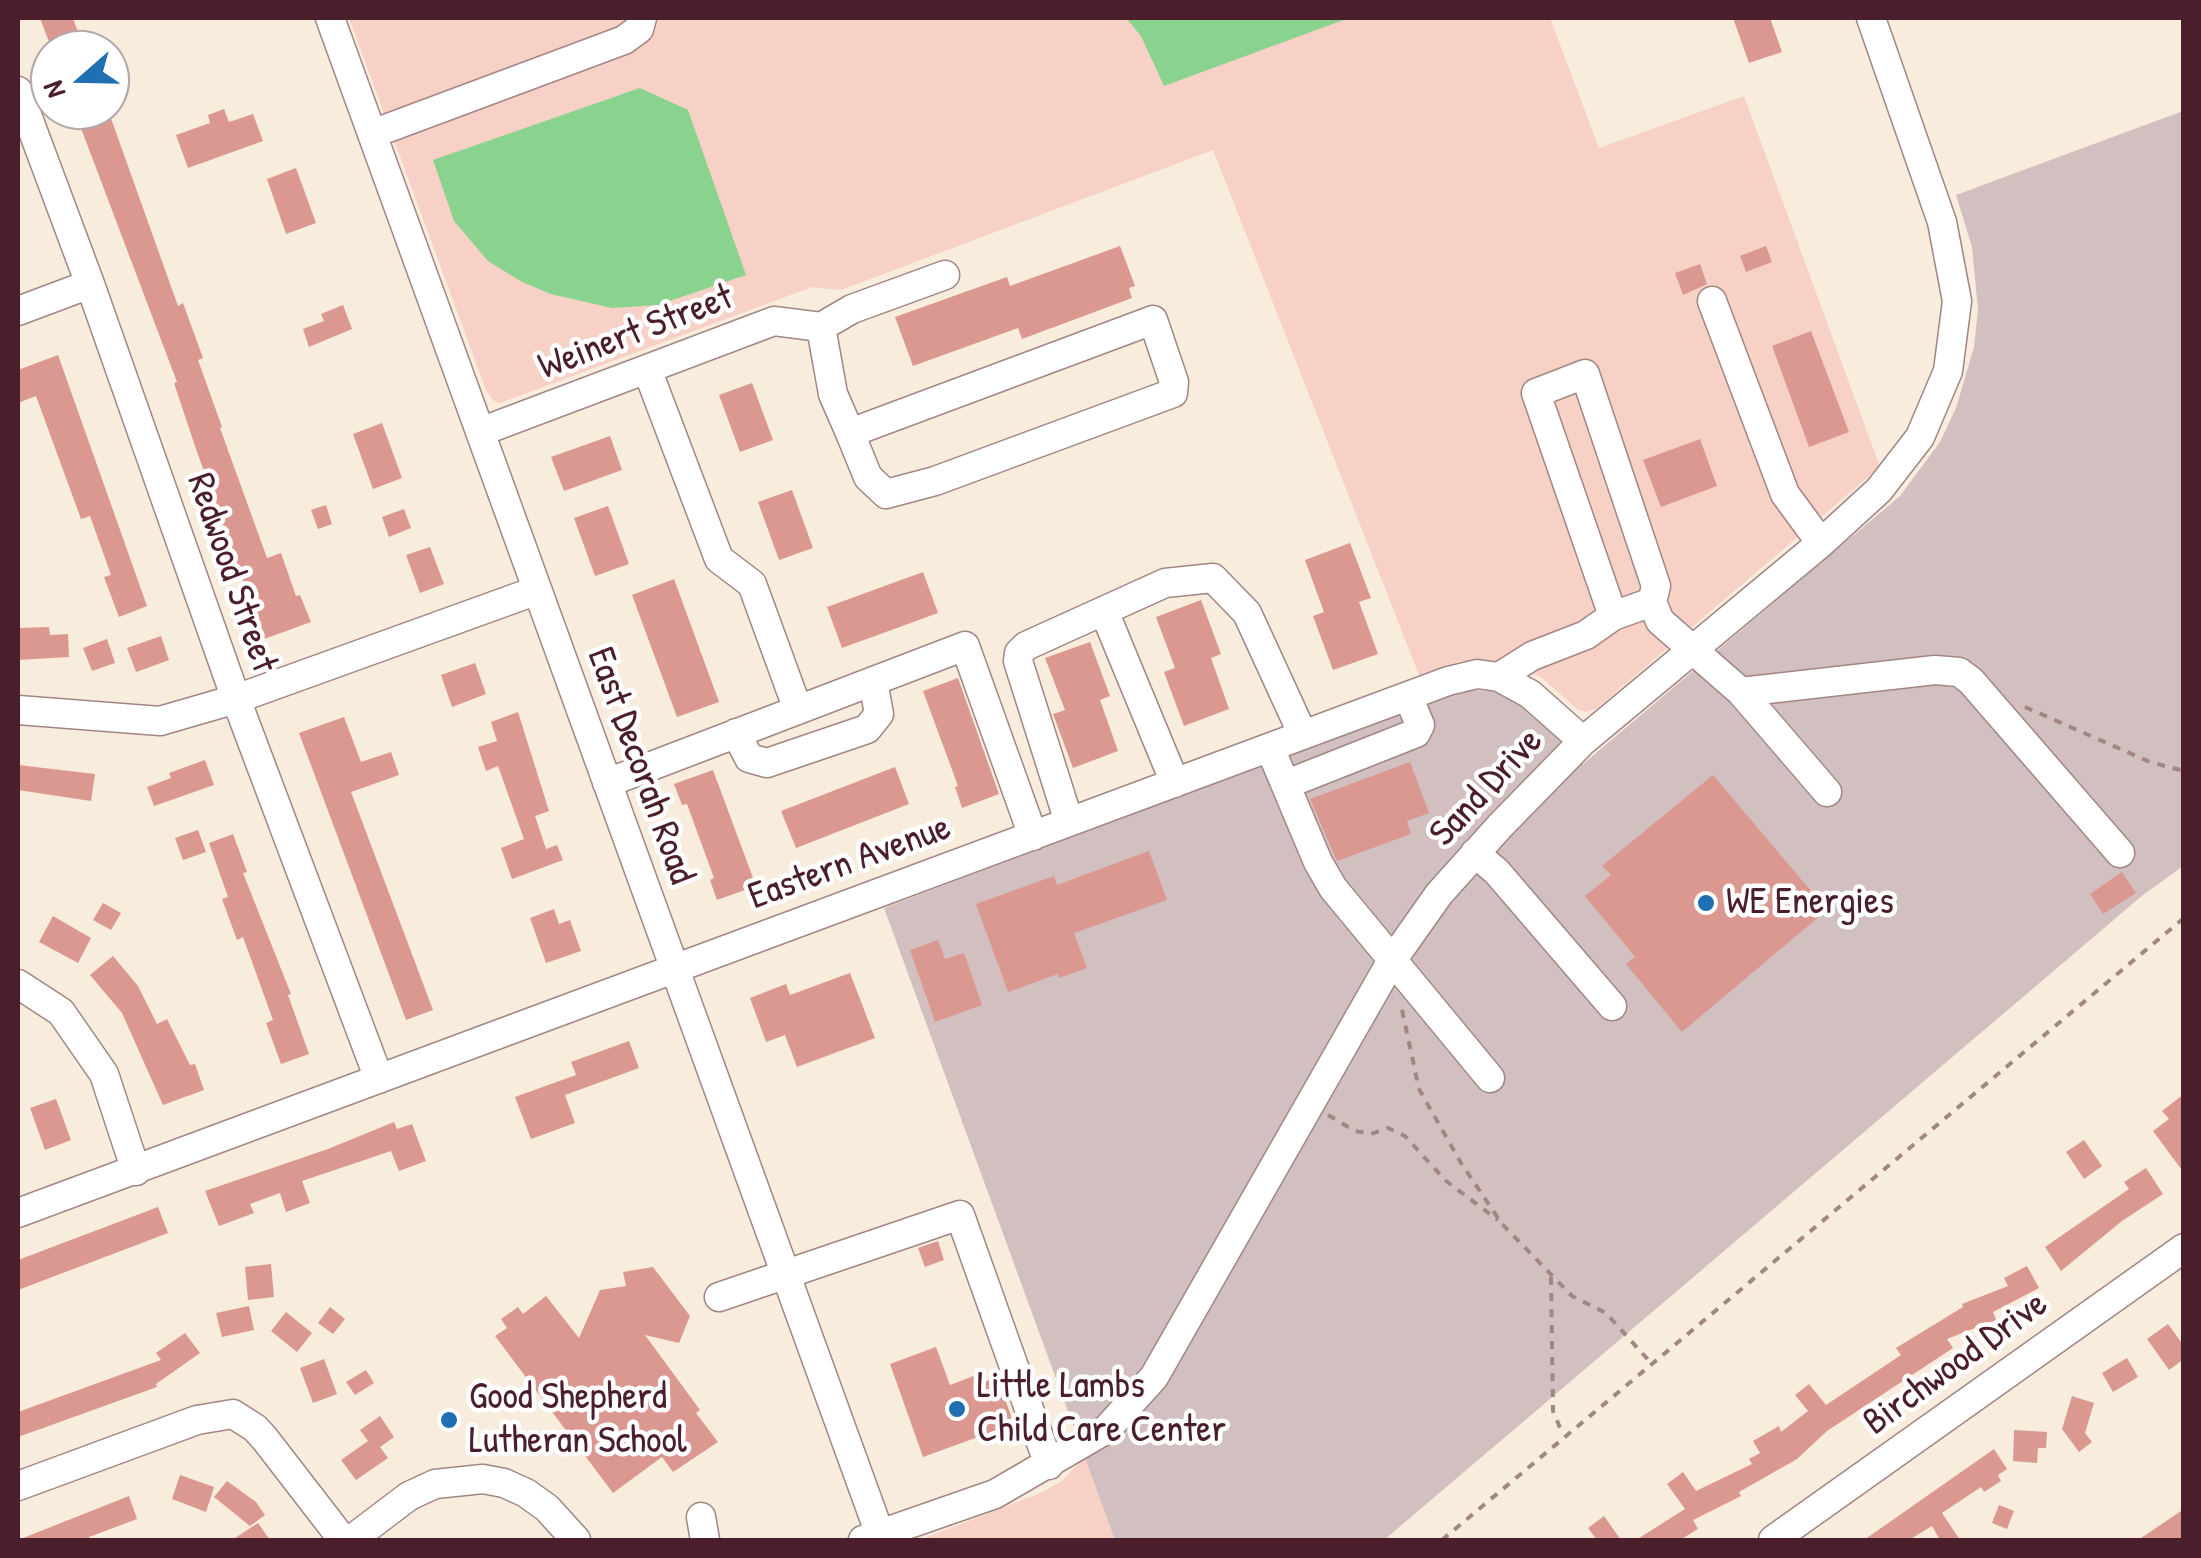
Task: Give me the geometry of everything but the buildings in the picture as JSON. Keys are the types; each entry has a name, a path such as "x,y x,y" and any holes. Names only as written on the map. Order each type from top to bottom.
{"street":[{"name":"East Decorah Road","path":"330,18 675,968 875,1539"},
{"path":"372,134 624,40 639,29 642,18"},
{"name":"Sand Drive","path":"875,1539 995,1494 1107,1430 1154,1377 1391,962 1440,894 1583,741 1821,543 1879,490 1920,437 1948,371 1957,301 1942,222 1871,18"},
{"name":"Redwood Street","path":"18,90 236,699 379,1079"},
{"path":"850,433 1153,320 1174,382 1172,393 935,481 886,494 868,477 834,394 821,327 852,309 945,275"},
{"path":"18,311 90,284"},
{"path":"1712,302 1785,494 1821,543"},
{"name":"Weinert Street","path":"480,432 774,321 821,327"},
{"path":"648,369 719,560 752,584 798,710"},
{"path":"1613,616 1536,393 1585,374 1656,586 1652,602 1660,621 1740,692 1827,792"},
{"path":"1069,822 1018,662 1019,652 1166,584 1213,578 1248,613 1303,736"},
{"path":"18,710 160,721 236,699 536,591"},
{"path":"1583,741 1530,694 1499,677 1532,656 1586,635 1613,616 1652,602"},
{"path":"1104,611 1174,783"},
{"path":"606,782 965,646 1033,836"},
{"path":"1740,692 1935,670 1959,672 1972,681 2120,853"},
{"name":"Eastern Avenue","path":"18,1213 1408,696 1477,674 1499,677"},
{"path":"736,733 750,758 767,763 867,729 878,714 873,682"},
{"path":"1287,784 1416,734 1420,725 1408,696"},
{"path":"1270,748 1332,888 1490,1078"},
{"path":"1476,854 1506,882 1612,1006"},
{"path":"18,984 61,1012 104,1074 136,1170"},
{"path":"719,1297 960,1215 1050,1465"},
{"name":"Birchwood Drive","path":"1772,1540 2184,1248"},
{"path":"18,1486 237,1406 343,1540"},
{"path":"351,1540 409,1496 435,1484 484,1479 526,1493 547,1508 576,1540"}],"path":[{"path":"2020,704 2150,762 2184,771"},
{"path":"1442,1540 2184,918"},
{"path":"1400,1001 1419,1089 1502,1224 1572,1296 1606,1313 1651,1363"},
{"path":"1312,1104 1355,1131 1371,1134 1388,1128 1405,1136 1446,1181 1502,1224"},
{"path":"1551,1277 1554,1411 1564,1438"}],"shaded area":[{"path":"349,18 1550,18 1599,148 1744,96 1880,467 1597,708 1586,712 1577,709 1542,678 1519,667 1487,660 1460,661 1419,675 1213,150 841,290 812,287 500,403 486,390"},
{"path":"2183,111 2183,866 2143,895 1384,1540 1115,1540 884,908 1471,690 1492,691 1517,700 1537,715 1583,764 1900,496 1940,442 1956,408 1974,347 1978,310 1972,247 1956,195"},
{"path":"1085,1457 1115,1540 920,1540 1043,1492 1062,1481"}],"green space":[{"path":"1126,18 1349,18 1164,86 1141,36"},
{"path":"640,88 688,110 746,275 658,305 612,308 551,294 488,261 454,221 433,160"}],"place":[{"name":"WE Energies","path":"1706,903"},
{"name":"Little Lambs Child Care Center","path":"957,1409"},
{"name":"Good Shepherd Lutheran School","path":"449,1420"}]}
